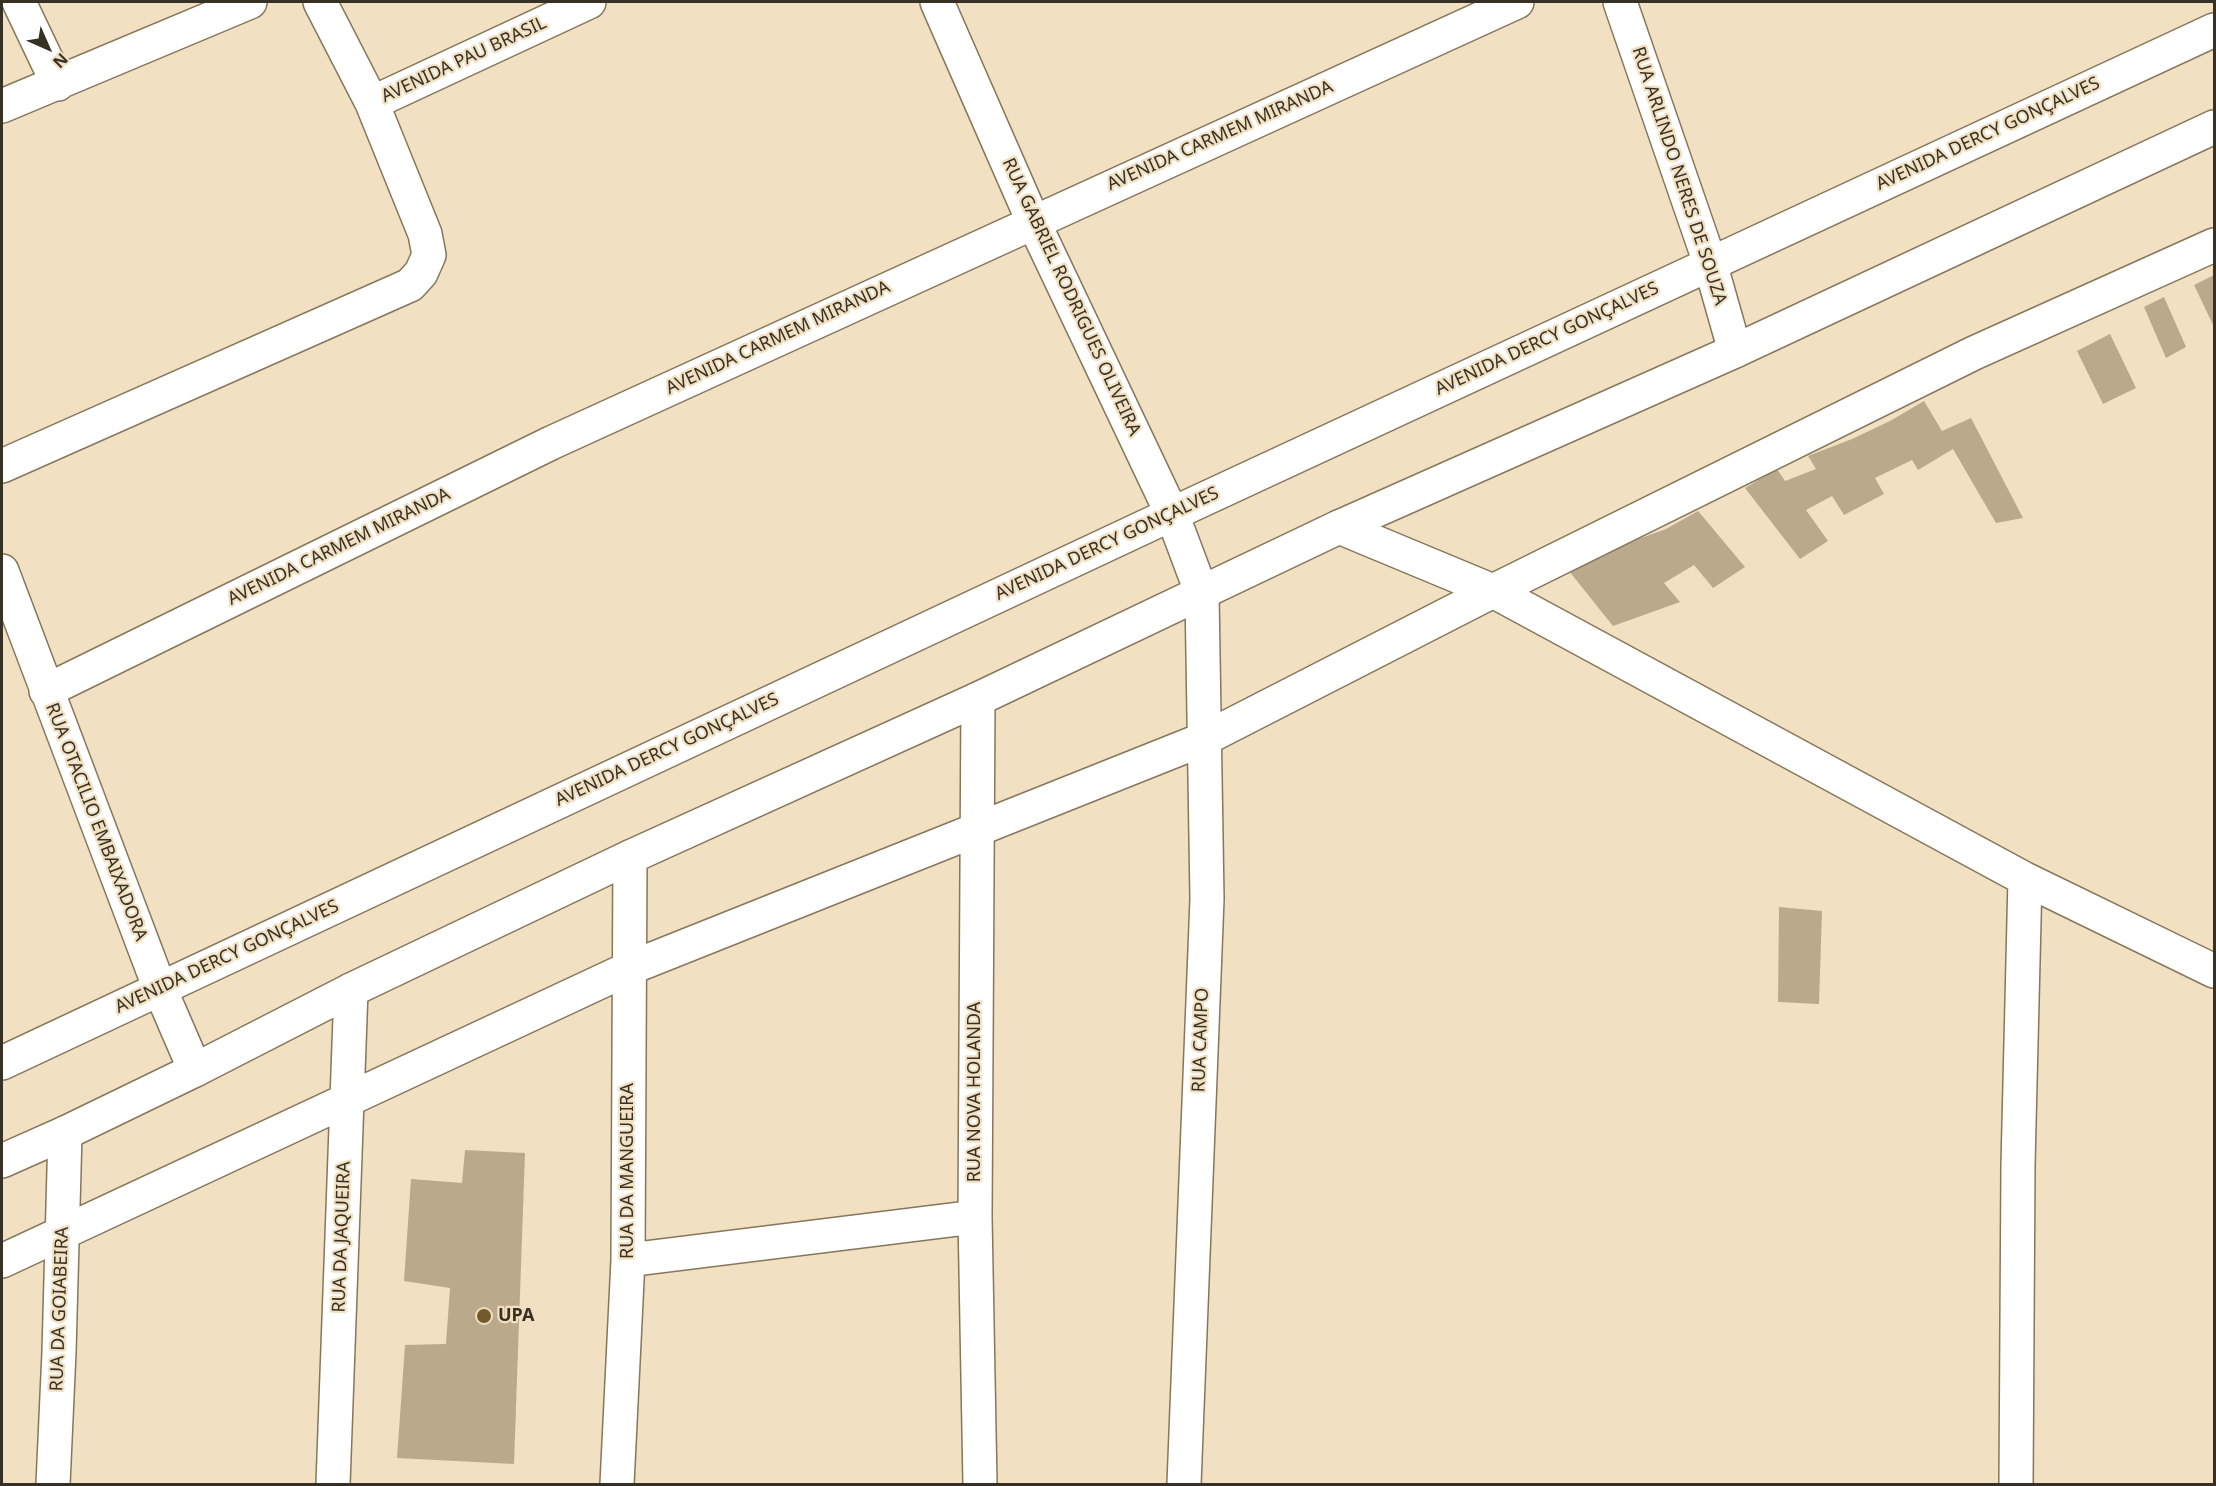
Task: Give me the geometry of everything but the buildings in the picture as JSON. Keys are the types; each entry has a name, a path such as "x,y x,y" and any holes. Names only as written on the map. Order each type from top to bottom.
{"street":[{"path":"19,2 58,84"},
{"path":"2,106 250,2"},
{"path":"2,465 410,285 421,273 429,255 425,234 372,103 320,2"},
{"name":"AVENIDA PAU BRASIL","path":"372,103 588,2"},
{"name":"RUA GABRIEL RODRIGUES OLIVEIRA","path":"937,2 1033,221 1172,514 1202,594"},
{"name":"AVENIDA CARMEM MIRANDA","path":"46,691 551,443 1517,2"},
{"name":"RUA ARLINDO NERES DE SOUZA","path":"1620,2 1710,263 1735,351"},
{"name":"AVENIDA DERCY GONÇALVES","path":"2,1063 1172,514 2214,30"},
{"path":"2,1161 65,1133 351,990 630,857 978,699 1339,527 1735,351 2214,127"},
{"path":"2,1261 630,968 1204,739 1493,591 1974,353 2214,245"},
{"path":"1339,527 1493,591 2025,879 2214,971"},
{"name":"RUA OTACILIO EMBAIXADORA","path":"2,571 160,989 195,1070"},
{"name":"RUA CAMPO","path":"1184,1485 1207,899 1202,594"},
{"name":"RUA NOVA HOLANDA","path":"978,699 975,1217 980,1485"},
{"name":"RUA DA MANGUEIRA","path":"617,1485 628,1260 630,857"},
{"path":"2016,1485 2018,1153 2025,879"},
{"name":"RUA DA JAQUEIRA","path":"333,1485 351,990"},
{"name":"RUA DA GOIABEIRA","path":"53,1485 65,1133"},
{"path":"628,1260 975,1217"}],"place":[{"name":"UPA","path":"484,1316"}]}
